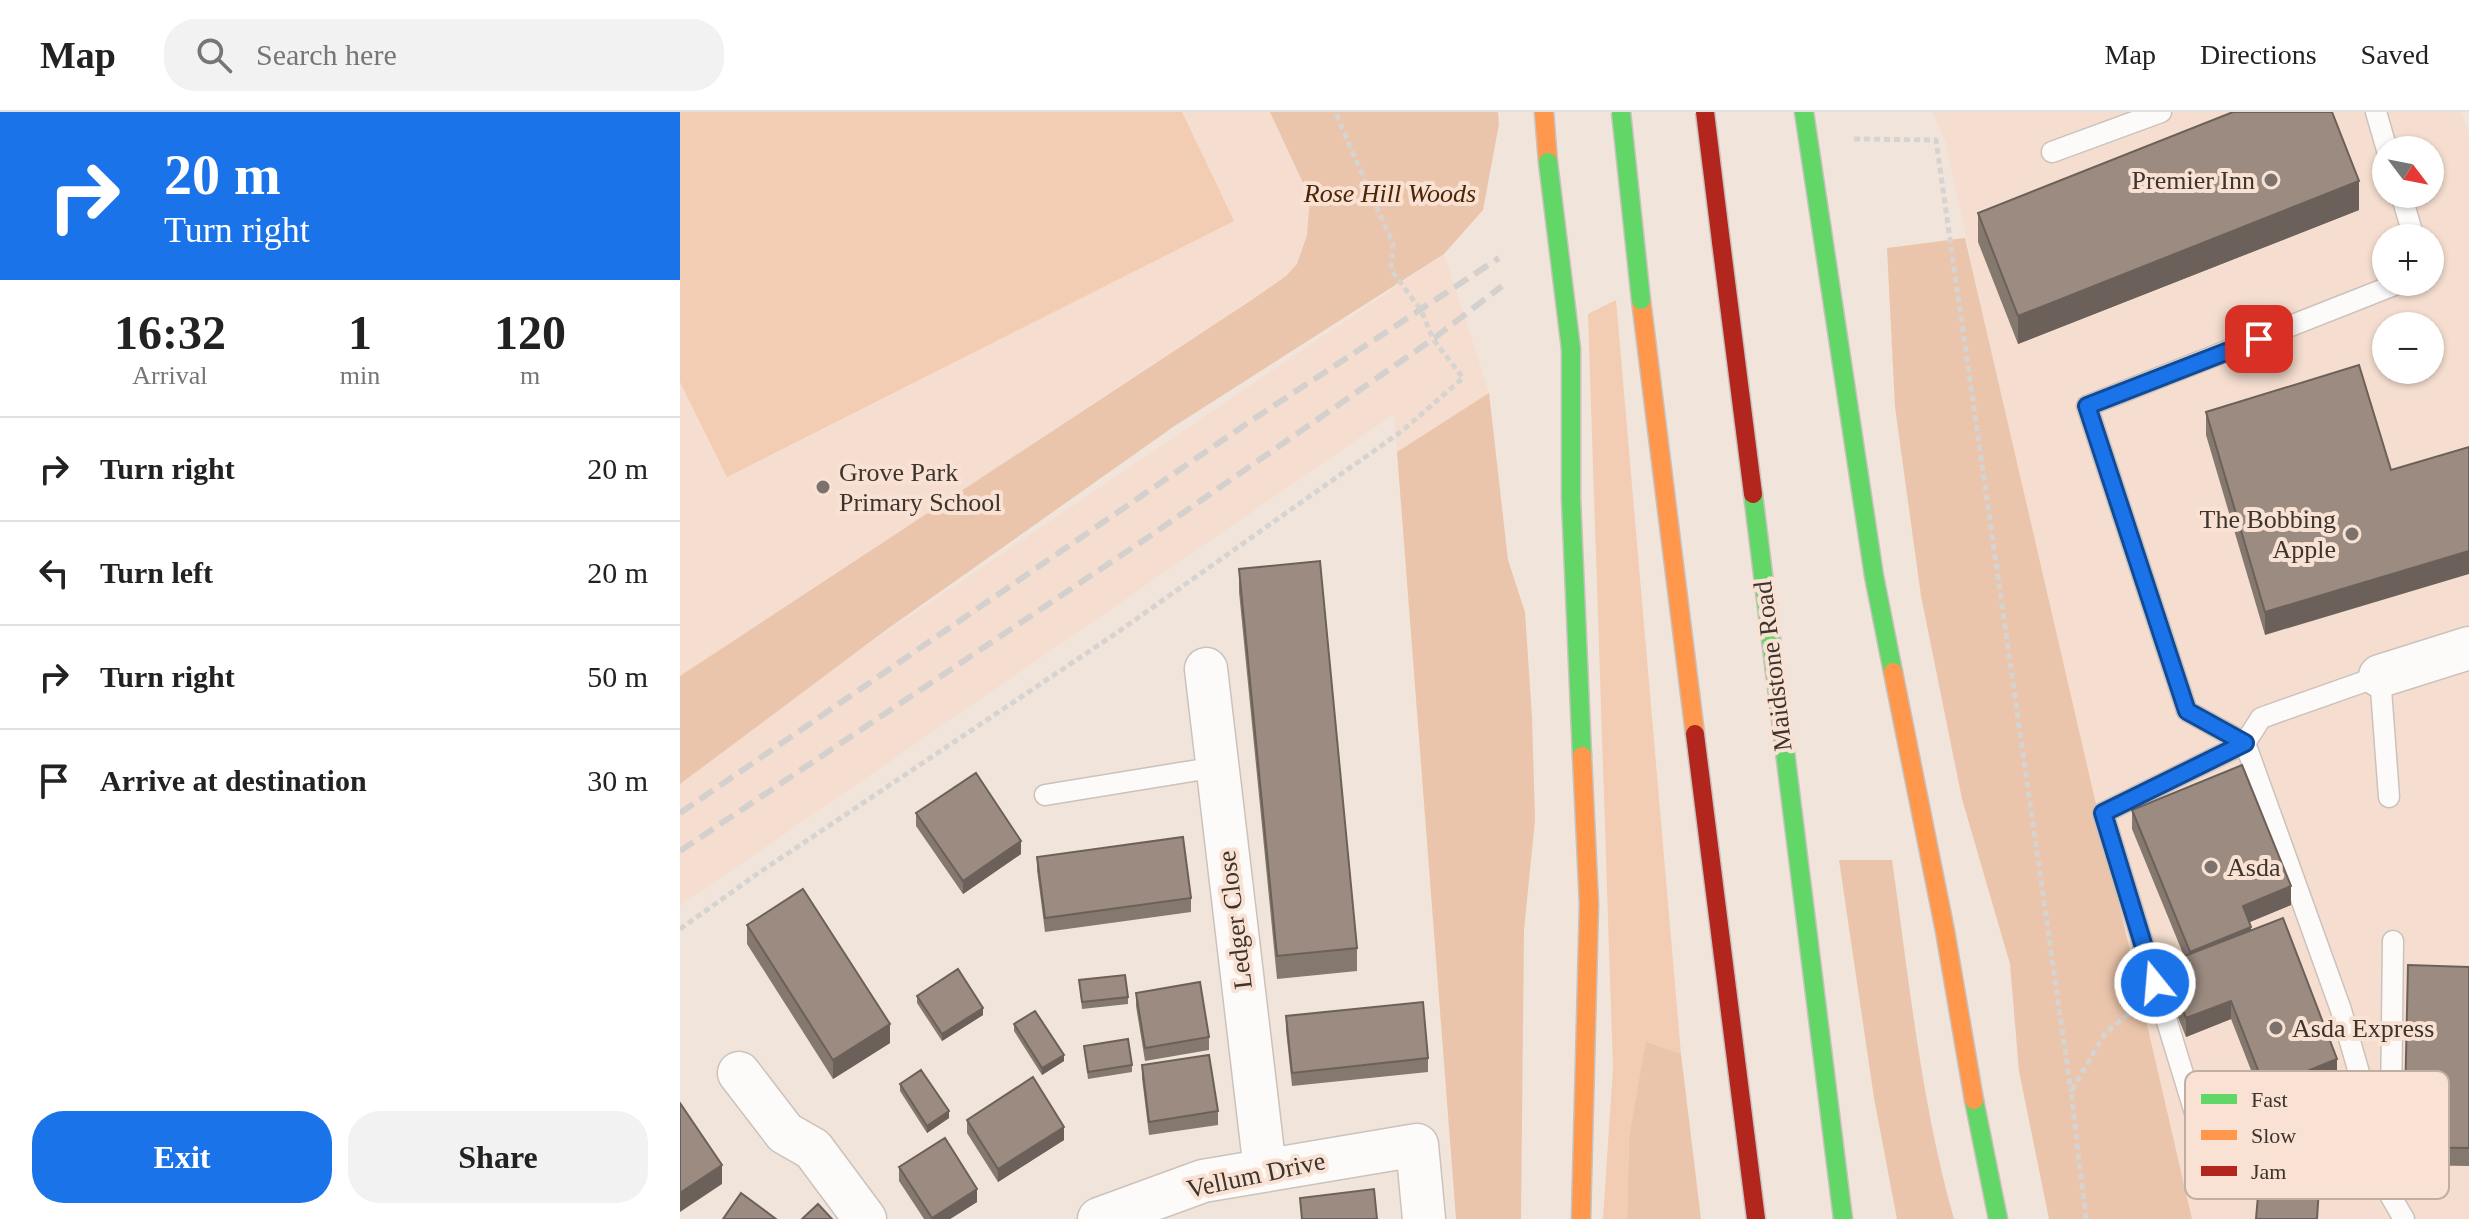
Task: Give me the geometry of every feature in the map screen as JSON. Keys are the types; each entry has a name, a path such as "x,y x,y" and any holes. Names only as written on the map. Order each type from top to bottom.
{"highway":[{"path":"1544,112 1571,349 1571,499 1589,904 1581,1219"},
{"path":"1621,112 1641,300 1756,1219"},
{"name":"Maidstone Road","path":"1705,112 1843,1219"},
{"path":"1804,112 1874,576 1945,931 1998,1219"}],"street":[{"path":"2380,676 2469,648"},
{"name":"Ledger Close","path":"1206,669 1265,1170"},
{"path":"739,1073 785,1133 813,1149 865,1219"},
{"name":"Vellum Drive","path":"1099,1219 1203,1181 1417,1145 1424,1219"}],"lane":[{"path":"2052,152 2161,112"},
{"path":"2376,112 2383,136"},
{"path":"2359,1071 2341,1010 2245,743 2187,711 2087,406 2372,294"},
{"path":"2185,1080 2103,813 2245,743 2261,718 2380,676 2389,797"},
{"path":"1045,795 1217,767"},
{"path":"2391,1071 2393,941"},
{"path":"2392,1199 2404,1219"}],"path":[{"path":"680,929 1115,634 1402,431 1463,378 1433,339 1421,310 1391,270 1393,244 1335,112"},
{"path":"1845,138 1936,140 2071,1092 2086,1219"},
{"path":"2071,1092 2105,1033 2135,1008"}],"shaded area":[{"name":"Grove Park Primary School","path":"680,112 1270,112 1310,198 1307,235 1297,264 1286,276 680,676"},
{"path":"680,112 1182,112 1234,221 727,477 680,382"},
{"path":"1932,112 2461,112 2469,134 2469,1219 2191,1219 2150,1083 1945,140"},
{"path":"1444,254 1489,393 1397,452 1394,414 680,906 680,772"},
{"path":"1616,300 1681,1054 1647,1041 1629,1137 1627,1219 1603,1219 1613,1068 1588,314"}],"green space":[{"name":"Rose Hill Woods","path":"1270,112 1498,112 1499,124 1483,210 1444,254 1173,427 886,630 680,784 680,676 1253,299 1286,276 1297,264 1307,235 1310,198"},
{"path":"1965,238 2192,1219 2049,1219 2019,1071 2010,964 1962,799 1921,596 1895,407 1887,248"},
{"path":"1489,393 1508,560 1525,612 1532,717 1535,820 1524,930 1521,1219 1456,1219 1397,452"},
{"path":"1839,860 1892,860 1924,1086 1954,1219 1897,1219 1874,1098"},
{"path":"1646,1041 1681,1054 1701,1219 1627,1219 1629,1137"}],"building":[{"path":"2233,112 2332,112 2359,181 2018,316 1978,213"},
{"name":"The Bobbing Apple","path":"2359,365 2391,470 2469,447 2469,551 2265,612 2206,412"},
{"path":"1320,561 1357,948 1277,956 1239,569"},
{"name":"Asda","path":"2242,765 2291,886 2243,906 2251,927 2190,952 2132,810"},
{"path":"976,773 1021,841 963,881 916,813"},
{"path":"1183,837 1191,898 1045,918 1037,857"},
{"path":"803,889 890,1024 833,1060 747,925"},
{"name":"Asda Express","path":"2283,918 2337,1059 2307,1071 2258,1071 2231,1001 2186,1018 2164,964"},
{"path":"2408,965 2469,967 2469,1148 2449,1148 2449,1071 2406,1071"},
{"path":"958,969 983,1008 942,1034 917,996"},
{"path":"1125,975 1128,997 1082,1002 1079,980"},
{"path":"1200,982 1209,1037 1145,1048 1136,993"},
{"path":"1423,1002 1428,1058 1292,1073 1286,1016"},
{"path":"1035,1011 1064,1055 1042,1068 1014,1024"},
{"path":"1128,1039 1132,1065 1088,1072 1084,1046"},
{"path":"1209,1055 1218,1111 1149,1122 1142,1065"},
{"path":"921,1070 949,1111 927,1126 900,1084"},
{"path":"1033,1077 1064,1127 998,1169 967,1120"},
{"path":"680,1103 722,1165 680,1193"},
{"path":"945,1138 977,1189 932,1218 899,1167"},
{"path":"1374,1189 1377,1219 1302,1219 1300,1198"},
{"path":"741,1193 776,1219 723,1219"},
{"path":"2258,1199 2318,1199 2317,1219 2256,1219"},
{"path":"818,1204 832,1219 802,1219"}],"railway":[{"path":"680,813 1249,422 1499,258"},
{"path":"680,851 1147,538 1433,339 1502,286"}],"traffic: fast":[{"path":"1621,112 1641,300"},
{"path":"1804,112 1874,576 1893,672"},
{"path":"1548,162 1571,349"},
{"path":"1571,349 1571,499 1582,756"},
{"path":"1753,494 1843,1219"},
{"path":"1974,1100 1998,1219"}],"traffic: slow":[{"path":"1544,112 1548,162"},
{"path":"1641,300 1695,734"},
{"path":"1893,672 1945,931 1974,1100"},
{"path":"1581,1219 1589,904 1582,756"}],"traffic: jam":[{"path":"1705,112 1721,242"},
{"path":"1721,242 1753,494"},
{"path":"1695,734 1756,1219"}],"place":[{"name":"Premier Inn","path":"2271,180"},
{"name":"Grove Park Primary School","path":"823,487"},
{"name":"The Bobbing Apple","path":"2352,534"},
{"name":"Asda","path":"2211,867"},
{"name":"Asda Express","path":"2276,1028"}],"route":[{"path":"2155,983 2103,813 2245,743 2187,711 2087,406 2259,339"}]}
